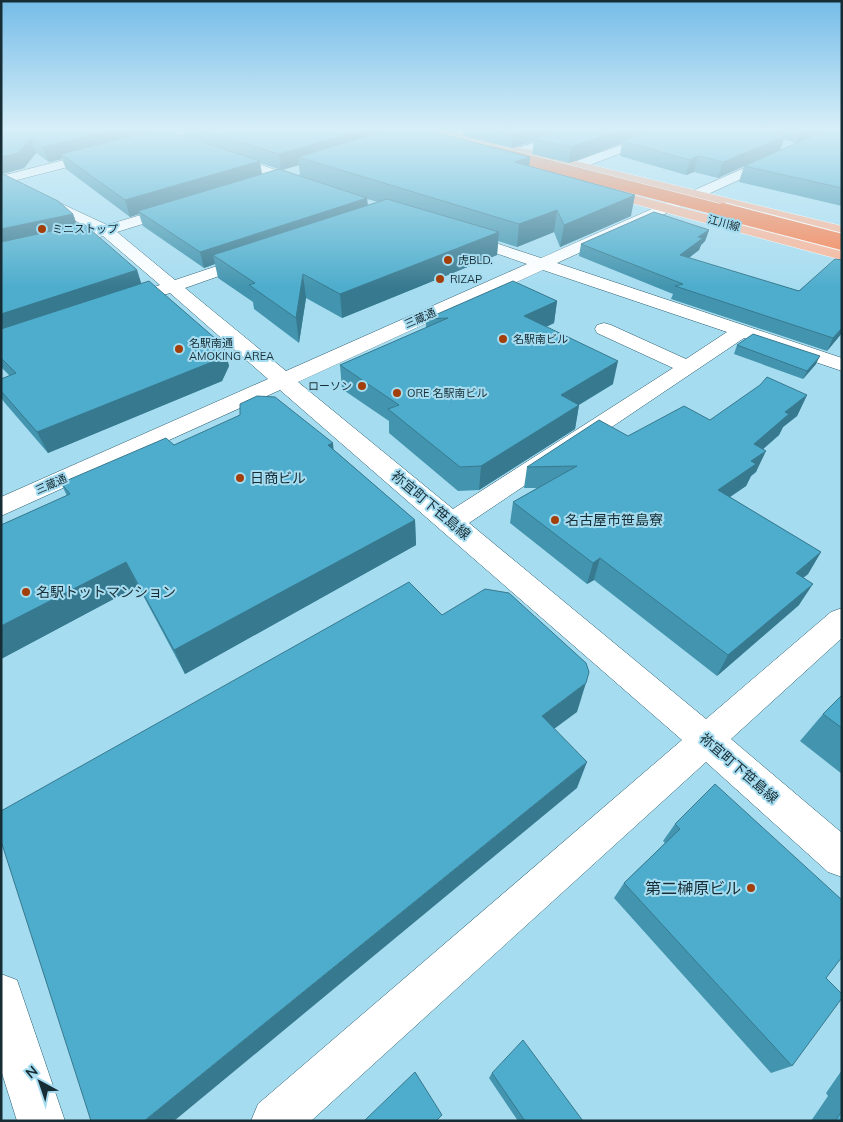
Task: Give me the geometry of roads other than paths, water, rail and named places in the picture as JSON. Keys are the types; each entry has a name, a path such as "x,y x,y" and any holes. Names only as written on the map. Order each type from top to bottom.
{"highway":[{"path":"610,182 842,242"}],"main road":[{"name":"江川線","path":"572,182 842,255"},
{"name":"江川線","path":"641,182 842,232"}],"street":[{"name":"祢宜町下笹島線","path":"6,182 107,231 171,287 284,380 842,858"},
{"path":"300,182 316,188"},
{"name":"三蔵通","path":"1,507 726,182"},
{"path":"77,238 107,231 190,205"},
{"path":"450,233 544,263 842,365"},
{"path":"146,296 272,253"},
{"path":"604,329 688,367"},
{"path":"451,523 742,331"},
{"path":"275,1121 842,620"},
{"path":"1,996 41,1121"}],"place":[{"name":"ミニストップ","path":"42,229"},
{"name":"虎BLD.","path":"448,260"},
{"name":"RIZAP","path":"440,279"},
{"name":"名駅南ビル","path":"503,339"},
{"name":"名駅南通 AMOKING AREA","path":"179,349"},
{"name":"ローソン","path":"362,386"},
{"name":"ORE 名駅南ビル","path":"397,393"},
{"name":"日商ビル","path":"240,478"},
{"name":"名古屋市笹島寮","path":"555,520"},
{"name":"名駅トットマンション","path":"26,592"},
{"name":"第二榊原ビル","path":"751,888"}]}
